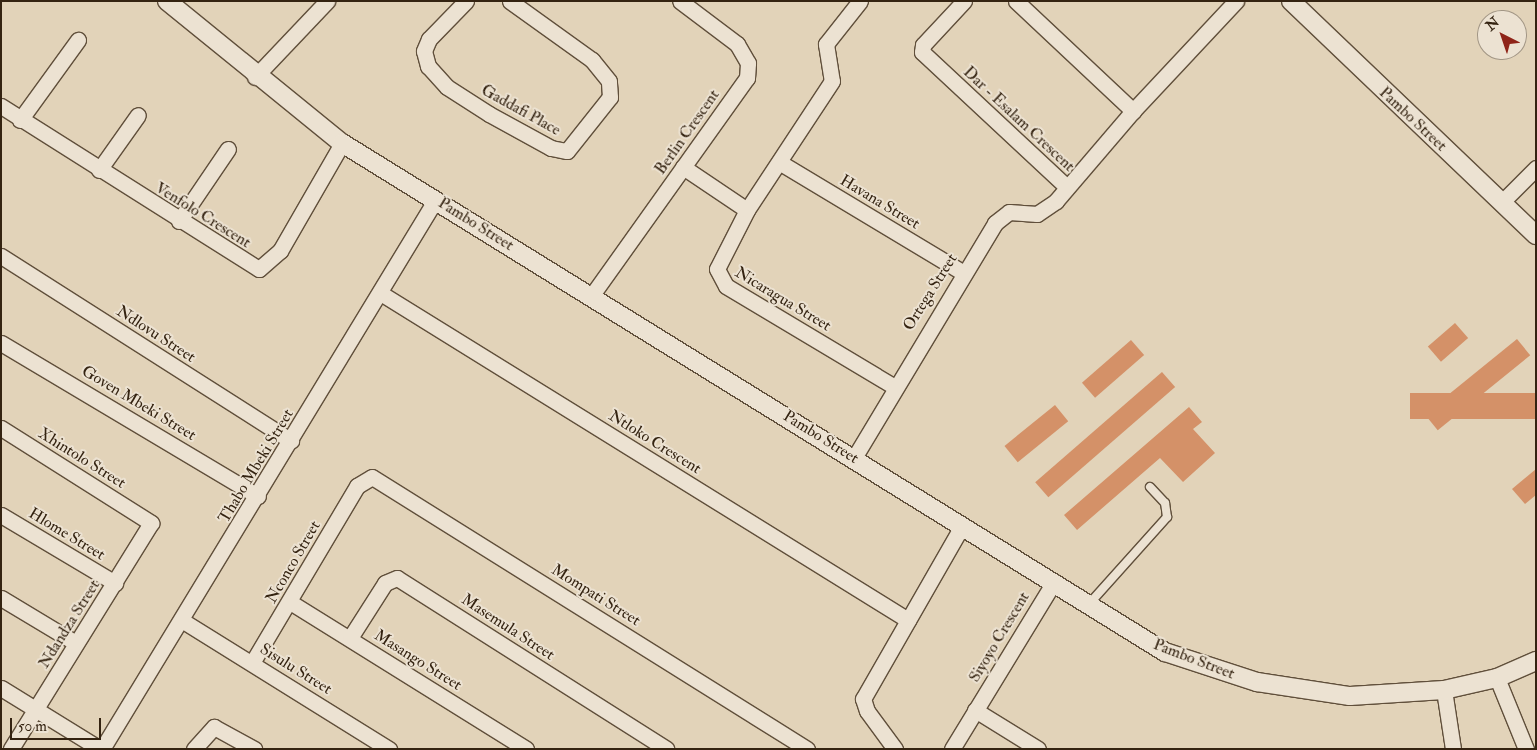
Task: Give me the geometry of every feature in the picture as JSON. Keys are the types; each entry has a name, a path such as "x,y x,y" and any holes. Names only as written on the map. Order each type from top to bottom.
{"street":[{"name":"Pambo Street","path":"166,1 255,78 342,143 592,295 1165,652 1257,682 1350,696 1444,690 1497,678 1536,661"},
{"path":"255,78 327,1"},
{"name":"Gaddafi Place","path":"466,1 429,39 424,51 428,66 447,88 489,114 551,148 567,151 610,97 609,81 592,60 510,1"},
{"name":"Berlin Crescent","path":"592,295 747,78 748,63 728,35 680,1"},
{"name":"Nicaragua Street","path":"860,1 827,41 832,81 747,210 720,262 720,281 893,386"},
{"name":"Dar - Esalam Crescent","path":"964,1 923,45 922,52 1067,187 1133,111 1236,1"},
{"path":"1016,1 1133,111"},
{"name":"Pambo Street","path":"1291,1 1536,235"},
{"path":"20,120 78,40"},
{"name":"Venfolo Crescent","path":"1,106 98,170 259,269 280,251 342,143"},
{"path":"98,170 138,115"},
{"path":"179,221 228,149"},
{"name":"Havana Street","path":"779,162 962,272"},
{"path":"684,167 747,210"},
{"path":"1502,202 1536,168"},
{"name":"Ortega Street","path":"854,458 893,386 962,272 1004,214 1045,210 1067,187"},
{"name":"Thabo Mbeki Street","path":"101,749 183,621 382,294 436,199"},
{"name":"Ndlovu Street","path":"1,256 291,441"},
{"name":"Ntloko Crescent","path":"382,294 908,620"},
{"name":"Goven Mbeki Street","path":"1,342 258,496"},
{"name":"Xhintolo Street","path":"1,428 145,517"},
{"name":"Nconco Street","path":"252,663 365,479"},
{"name":"Mompati Street","path":"365,479 385,483 807,749"},
{"name":"Hlome Street","path":"1,515 115,583"},
{"name":"Ndandza Street","path":"11,749 149,527 145,517"},
{"path":"895,749 867,711 864,699 962,526"},
{"name":"Masemula Street","path":"350,638 384,583 397,578 666,749"},
{"name":"Siyoyo Crescent","path":"952,749 1054,582"},
{"path":"1,598 76,643"},
{"name":"Masango Street","path":"290,602 526,749"},
{"name":"Sisulu Street","path":"183,621 389,749"},
{"path":"1497,678 1526,749"},
{"path":"1,688 101,749"},
{"path":"1444,690 1452,749"},
{"path":"975,710 1038,749"},
{"path":"194,749 208,729 220,728 254,749"}],"lane":[{"path":"1089,604 1167,517 1164,504 1150,487"}],"building":[{"path":"1455,323 1468,338 1441,362 1428,347"},
{"path":"1517,339 1530,355 1438,430 1425,414"},
{"path":"1131,340 1144,355 1095,398 1082,383"},
{"path":"1162,372 1175,387 1048,497 1035,482"},
{"path":"1410,393 1536,393 1536,419 1410,419"},
{"path":"1055,405 1068,421 1018,462 1004,446"},
{"path":"1189,407 1202,422 1193,429 1215,453 1183,482 1160,458 1077,530 1064,515"},
{"path":"1536,469 1536,495 1525,504 1512,489"}]}
